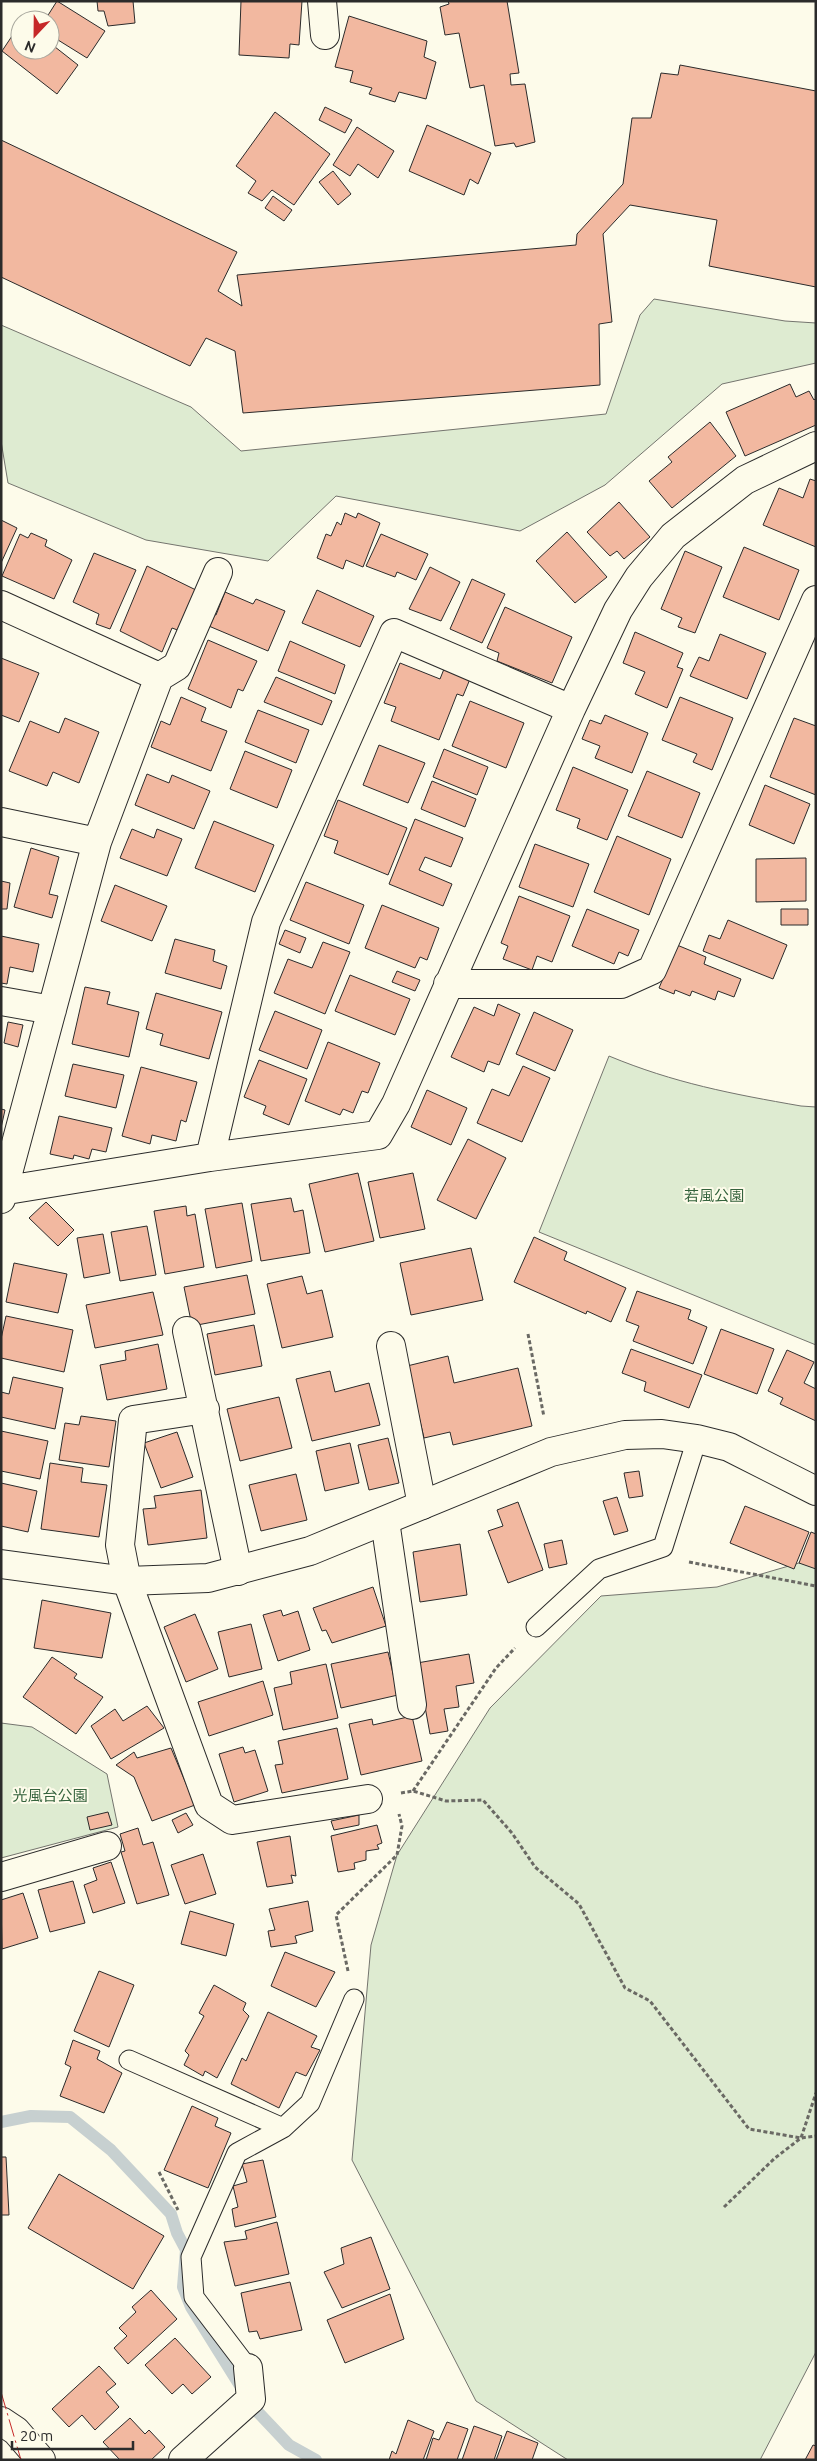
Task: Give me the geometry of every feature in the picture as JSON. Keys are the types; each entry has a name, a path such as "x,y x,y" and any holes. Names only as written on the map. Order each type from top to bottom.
{"street":[{"path":"322,1 325,35"},
{"path":"218,572 177,666 159,677 97,842 2,1194 210,1157 378,1135 396,1104 571,709 618,610 639,577 673,536 745,480 816,446"},
{"path":"448,984 621,984 652,970 816,600"},
{"path":"1,605 159,677"},
{"path":"210,1157 266,922 394,633 571,709"},
{"path":"1,822 97,842"},
{"path":"1,1000 52,1010"},
{"path":"188,1331 238,1571"},
{"path":"391,1346 422,1506"},
{"path":"205,1409 133,1420 120,1545 127,1581 209,1805 232,1820 368,1799"},
{"path":"1,1564 127,1581 208,1578 310,1552 551,1452 625,1434 662,1434 696,1439 729,1447 816,1491"},
{"path":"385,1522 412,1705"},
{"path":"1,1877 107,1846"},
{"path":"183,2460 251,2400 248,2368"},
{"path":"1,2421 16,2431 41,2460"}],"lane":[{"path":"536,1626 599,1569 663,1547 696,1439"},
{"path":"248,2368 194,2297 191,2257 237,2154 283,2128 310,2103 354,1999"},
{"path":"129,2060 283,2128"}],"path":[{"path":"528,1334 551,1452"},
{"path":"663,1547 691,1563 816,1586"},
{"path":"536,1626 496,1668 413,1791 446,1801 483,1800 512,1833 535,1867 579,1904 625,1988 650,2001 749,2129 802,2138 816,2136"},
{"path":"343,1948 336,1915 397,1855 402,1826 398,1810"},
{"path":"724,2207 774,2158 802,2138 816,2093"}],"green space":[{"path":"654,299 785,321 816,323 816,363 722,384 605,485 520,531 336,496 268,561 146,540 8,483 1,441 1,325 191,407 241,451 606,414 640,315"},
{"name":"若風公園","path":"609,1056 657,1074 704,1087 776,1102 816,1107 816,1345 539,1232"},
{"path":"816,1558 816,2352 760,2460 568,2460 476,2401 352,2160 371,1945 397,1855 490,1708 601,1596 717,1587"},
{"name":"光風台公園","path":"1,1723 32,1727 107,1774 118,1827 1,1858"}],"building":[{"path":"57,1 105,31 87,58 60,41 60,10 51,10"},
{"path":"97,1 133,1 135,23 108,26 104,11 98,11"},
{"path":"241,1 302,1 299,45 290,44 289,58 239,55"},
{"path":"448,1 507,1 519,73 510,74 511,85 525,84 535,142 516,147 514,143 495,146 484,85 470,88 459,33 445,35 440,7 449,4"},
{"path":"349,16 427,41 424,57 436,62 426,99 399,92 395,102 369,94 372,88 350,82 353,71 335,67"},
{"path":"10,39 10,57 2,51"},
{"path":"60,51 78,65 57,94 14,60 60,60"},
{"path":"680,65 816,91 816,287 709,266 717,220 630,205 603,234 612,322 599,324 600,385 243,413 235,351 206,338 190,366 1,277 1,140 237,252 218,291 242,306 237,275 576,245 577,234 623,184 632,118 651,118 661,73 678,75"},
{"path":"325,107 352,120 345,133 319,120"},
{"path":"275,112 330,154 294,205 272,190 262,201 248,193 256,181 236,166"},
{"path":"427,125 491,153 478,184 470,179 464,195 409,171"},
{"path":"357,127 394,151 378,178 358,164 350,176 333,165"},
{"path":"333,171 351,194 338,205 319,182"},
{"path":"273,196 292,210 284,221 265,208"},
{"path":"790,384 796,397 809,391 814,400 816,398 816,425 745,456 726,412"},
{"path":"710,422 736,456 672,508 649,481 672,462 668,457"},
{"path":"810,479 816,481 816,547 763,525 779,488 803,498"},
{"path":"619,502 650,537 624,559 617,551 610,556 587,532"},
{"path":"345,513 356,518 358,513 380,523 363,567 346,560 343,569 317,558 326,534 331,536 337,522 341,525"},
{"path":"1,520 17,528 1,563"},
{"path":"567,532 607,577 575,603 536,561"},
{"path":"31,533 47,540 45,546 72,560 54,599 2,576 20,534 28,538"},
{"path":"381,534 428,554 416,580 397,572 395,577 366,566"},
{"path":"744,547 799,570 779,620 723,597"},
{"path":"685,551 722,567 695,633 678,627 682,618 661,609"},
{"path":"94,553 136,570 110,629 96,624 99,614 73,602"},
{"path":"147,566 200,592 183,632 172,628 162,652 120,631"},
{"path":"430,567 460,582 441,621 409,609"},
{"path":"472,579 505,594 482,643 450,629"},
{"path":"317,590 374,616 360,647 302,623"},
{"path":"225,592 253,604 256,599 285,611 268,651 204,624 209,613 216,615"},
{"path":"505,607 572,637 552,683 497,661 499,653 487,648"},
{"path":"635,632 683,653 677,667 683,669 667,708 635,694 645,672 623,663"},
{"path":"720,634 766,653 747,699 690,676 699,657 709,661"},
{"path":"208,640 257,661 243,691 238,689 231,708 188,689"},
{"path":"290,641 345,665 335,694 278,671"},
{"path":"1,658 39,673 19,722 1,715"},
{"path":"400,663 440,679 444,669 470,679 463,696 457,694 439,740 391,721 396,707 384,703"},
{"path":"276,677 332,701 322,725 264,702"},
{"path":"181,697 206,708 201,721 227,731 211,771 151,747 161,721 170,725"},
{"path":"680,697 733,718 712,770 693,762 697,754 662,740"},
{"path":"470,701 524,723 506,768 452,746"},
{"path":"258,710 309,730 296,763 245,742"},
{"path":"605,715 648,733 632,773 595,758 600,746 582,739 590,720 601,724"},
{"path":"65,718 99,732 79,783 53,772 47,786 9,771 30,721 59,733"},
{"path":"794,718 816,726 816,795 770,777"},
{"path":"379,745 425,763 408,803 363,785"},
{"path":"444,749 488,767 477,795 433,777"},
{"path":"245,751 292,770 277,808 230,789"},
{"path":"573,767 628,790 607,840 577,828 580,819 556,810"},
{"path":"647,771 700,793 682,838 628,816"},
{"path":"147,774 169,783 172,775 210,791 194,829 135,805"},
{"path":"432,781 476,799 465,827 421,809"},
{"path":"765,785 810,804 794,844 749,825"},
{"path":"338,800 407,828 388,875 334,853 338,841 324,836"},
{"path":"415,819 463,838 451,867 425,857 419,870 452,884 443,906 389,884"},
{"path":"214,821 274,845 255,892 195,868"},
{"path":"132,829 154,838 157,829 182,839 167,876 120,858"},
{"path":"617,836 671,859 649,915 594,892"},
{"path":"535,844 589,864 573,907 519,887"},
{"path":"31,848 59,857 49,894 58,896 52,918 14,907"},
{"path":"806,858 806,901 756,902 756,859"},
{"path":"1,881 10,883 7,909 1,909"},
{"path":"306,882 364,905 349,944 290,920"},
{"path":"115,885 167,906 152,941 101,921"},
{"path":"519,896 570,916 552,962 537,956 532,970 503,959 508,946 501,943"},
{"path":"382,905 439,928 427,960 420,957 415,968 365,948"},
{"path":"587,909 639,930 628,956 619,952 614,964 572,946"},
{"path":"781,909 808,909 808,925 781,925"},
{"path":"728,920 787,945 773,979 703,951 709,935 720,939"},
{"path":"285,930 306,938 300,953 279,944"},
{"path":"1,936 39,944 33,972 10,967 7,984 1,983"},
{"path":"175,939 215,950 213,961 227,966 221,989 165,973"},
{"path":"323,942 350,952 325,1014 274,993 288,959 312,968"},
{"path":"677,945 706,957 704,964 741,979 734,997 718,991 715,1000 692,991 690,996 675,990 674,994 659,988"},
{"path":"397,971 420,980 415,991 392,982"},
{"path":"350,975 410,999 395,1035 335,1011"},
{"path":"85,987 110,992 107,1004 139,1012 129,1057 72,1044"},
{"path":"156,993 222,1012 209,1059 160,1045 163,1034 146,1029"},
{"path":"498,1004 520,1014 499,1065 488,1061 484,1072 451,1057 474,1007 494,1016"},
{"path":"275,1011 322,1030 307,1069 259,1050"},
{"path":"534,1012 573,1030 555,1071 516,1054"},
{"path":"8,1022 23,1025 18,1047 4,1043"},
{"path":"328,1042 380,1063 368,1093 362,1091 353,1113 343,1109 340,1115 305,1101"},
{"path":"259,1060 307,1079 289,1125 263,1114 266,1106 244,1097"},
{"path":"73,1064 124,1075 116,1108 65,1096"},
{"path":"523,1066 550,1078 522,1142 477,1123 492,1089 509,1096"},
{"path":"141,1067 197,1082 186,1122 181,1120 176,1141 152,1135 150,1144 122,1136"},
{"path":"427,1090 467,1108 451,1145 411,1127"},
{"path":"1,1109 5,1110 1,1128"},
{"path":"59,1116 112,1128 106,1152 92,1149 89,1159 74,1155 73,1159 50,1154"},
{"path":"468,1139 506,1158 476,1219 437,1200"},
{"path":"358,1173 374,1241 325,1252 309,1184"},
{"path":"413,1173 425,1229 380,1238 368,1182"},
{"path":"291,1198 294,1212 303,1210 310,1253 261,1261 251,1204"},
{"path":"46,1202 74,1230 58,1246 29,1218"},
{"path":"242,1203 252,1261 216,1268 205,1209"},
{"path":"186,1206 187,1216 195,1214 204,1267 165,1274 154,1211"},
{"path":"147,1226 156,1275 120,1281 111,1232"},
{"path":"103,1234 110,1273 84,1278 77,1238"},
{"path":"534,1237 567,1252 564,1260 626,1288 611,1322 587,1311 586,1314 514,1282"},
{"path":"471,1248 483,1300 411,1315 400,1263"},
{"path":"14,1263 67,1274 58,1313 6,1302"},
{"path":"247,1275 255,1314 192,1326 184,1287"},
{"path":"302,1276 307,1294 322,1290 333,1337 282,1348 267,1284"},
{"path":"637,1291 691,1310 688,1319 707,1327 693,1364 633,1341 639,1326 626,1321"},
{"path":"153,1292 163,1335 95,1348 86,1305"},
{"path":"6,1316 73,1330 64,1372 1,1358 1,1339"},
{"path":"254,1325 262,1366 215,1375 207,1334"},
{"path":"721,1329 774,1349 757,1394 704,1374"},
{"path":"158,1344 167,1389 107,1400 100,1365 126,1360 125,1351"},
{"path":"631,1349 702,1375 689,1408 644,1391 646,1382 622,1373"},
{"path":"787,1350 814,1362 804,1383 816,1389 816,1421 780,1404 783,1398 768,1391"},
{"path":"448,1356 454,1383 518,1368 532,1426 453,1445 450,1432 424,1438 407,1366"},
{"path":"330,1371 335,1392 369,1383 380,1425 312,1441 296,1379"},
{"path":"13,1377 63,1388 55,1429 1,1417 1,1392 9,1394"},
{"path":"279,1397 292,1448 240,1461 227,1409"},
{"path":"81,1416 116,1421 109,1467 59,1460 65,1423 79,1425"},
{"path":"1,1431 48,1441 40,1479 1,1471"},
{"path":"177,1432 193,1477 161,1488 144,1443"},
{"path":"388,1438 399,1483 369,1490 358,1445"},
{"path":"350,1443 359,1483 325,1491 316,1451"},
{"path":"50,1463 83,1468 81,1482 107,1485 99,1537 41,1529"},
{"path":"639,1471 643,1496 629,1498 624,1473"},
{"path":"296,1474 307,1520 261,1531 249,1485"},
{"path":"1,1483 37,1491 28,1532 1,1526"},
{"path":"201,1490 207,1538 148,1545 143,1509 156,1508 154,1496"},
{"path":"617,1497 628,1531 614,1535 603,1501"},
{"path":"518,1502 543,1570 508,1583 488,1531 503,1526 497,1510"},
{"path":"745,1506 809,1532 794,1569 730,1543"},
{"path":"811,1532 816,1534 816,1569 799,1563"},
{"path":"562,1540 567,1564 549,1568 544,1544"},
{"path":"460,1544 467,1595 420,1602 413,1552"},
{"path":"373,1587 386,1626 332,1643 326,1630 322,1631 313,1608"},
{"path":"42,1600 111,1613 102,1658 34,1648"},
{"path":"281,1610 283,1616 298,1611 310,1650 278,1661 263,1615"},
{"path":"195,1614 218,1669 186,1682 164,1627"},
{"path":"251,1624 262,1669 229,1677 218,1632"},
{"path":"388,1652 398,1695 341,1708 331,1664"},
{"path":"469,1654 474,1683 456,1686 459,1707 444,1709 448,1731 430,1734 417,1663"},
{"path":"52,1657 77,1674 74,1678 103,1697 76,1734 23,1697"},
{"path":"326,1664 338,1718 283,1730 274,1688 292,1684 290,1672"},
{"path":"263,1681 273,1715 209,1736 198,1702"},
{"path":"147,1706 164,1728 111,1759 91,1726 115,1709 123,1721"},
{"path":"412,1716 422,1761 361,1775 349,1724 372,1719 373,1725"},
{"path":"337,1728 348,1779 282,1793 275,1765 283,1764 278,1741"},
{"path":"243,1747 245,1753 255,1750 268,1791 234,1802 219,1754"},
{"path":"171,1748 195,1805 152,1821 134,1777 116,1765 134,1752 137,1758"},
{"path":"108,1812 112,1825 90,1830 87,1817"},
{"path":"186,1813 193,1825 178,1833 172,1820"},
{"path":"359,1815 359,1825 334,1830 331,1821"},
{"path":"377,1825 382,1843 377,1845 379,1849 366,1851 366,1860 354,1863 355,1869 338,1872 331,1836"},
{"path":"138,1828 143,1845 153,1842 169,1895 137,1904 121,1852 125,1851 120,1834"},
{"path":"290,1836 296,1876 291,1875 293,1883 267,1887 257,1842"},
{"path":"203,1854 216,1894 185,1904 171,1865"},
{"path":"111,1862 125,1903 93,1913 84,1885 97,1880 93,1868"},
{"path":"73,1881 85,1923 50,1932 38,1890"},
{"path":"23,1893 38,1938 2,1949 1,1900"},
{"path":"308,1901 313,1931 295,1936 297,1943 271,1947 268,1931 275,1930 269,1909"},
{"path":"190,1911 234,1924 226,1956 181,1944"},
{"path":"285,1952 335,1972 316,2007 271,1986"},
{"path":"99,1971 134,1985 109,2047 74,2031"},
{"path":"214,1985 246,2003 243,2010 249,2016 217,2078 205,2071 203,2076 184,2065 189,2055 185,2051 204,2016 199,2013"},
{"path":"268,2012 317,2036 311,2047 320,2050 306,2076 296,2072 279,2108 231,2084 242,2058 246,2061"},
{"path":"73,2040 100,2051 97,2059 122,2073 104,2113 60,2096 71,2067 65,2064"},
{"path":"192,2106 218,2118 215,2126 231,2133 208,2188 164,2170"},
{"path":"1,2157 6,2157 9,2215 1,2215"},
{"path":"263,2160 276,2217 235,2227 232,2209 238,2207 233,2186 247,2182 242,2164"},
{"path":"59,2174 164,2236 133,2289 28,2228"},
{"path":"277,2222 289,2274 235,2286 224,2242 247,2239 245,2231"},
{"path":"371,2237 390,2289 342,2308 324,2272 344,2264 341,2248"},
{"path":"290,2282 302,2330 260,2339 257,2331 249,2332 241,2293"},
{"path":"151,2290 177,2319 128,2364 114,2348 127,2336 119,2328 136,2312 132,2307"},
{"path":"390,2294 404,2339 345,2363 327,2320"},
{"path":"175,2338 211,2377 192,2394 183,2384 172,2394 145,2365"},
{"path":"99,2366 116,2384 106,2392 119,2407 95,2430 82,2415 69,2427 52,2409"},
{"path":"130,2418 145,2434 149,2430 165,2447 151,2460 120,2460 103,2442"},
{"path":"408,2420 434,2431 423,2460 389,2460 392,2451 396,2454"},
{"path":"447,2422 468,2429 457,2460 426,2460 433,2438 439,2440"},
{"path":"474,2426 502,2436 494,2460 462,2460"},
{"path":"507,2431 538,2443 532,2460 496,2460"},
{"path":"813,2445 816,2446 816,2460 805,2460"}],"waterway":[{"path":"1,2122 31,2116 70,2117 111,2150 171,2214 177,2233 186,2250 183,2287 191,2307 239,2384"},
{"path":"252,2406 289,2445 316,2460"}],"power":[{"path":"1,2392 21,2460"}]}
